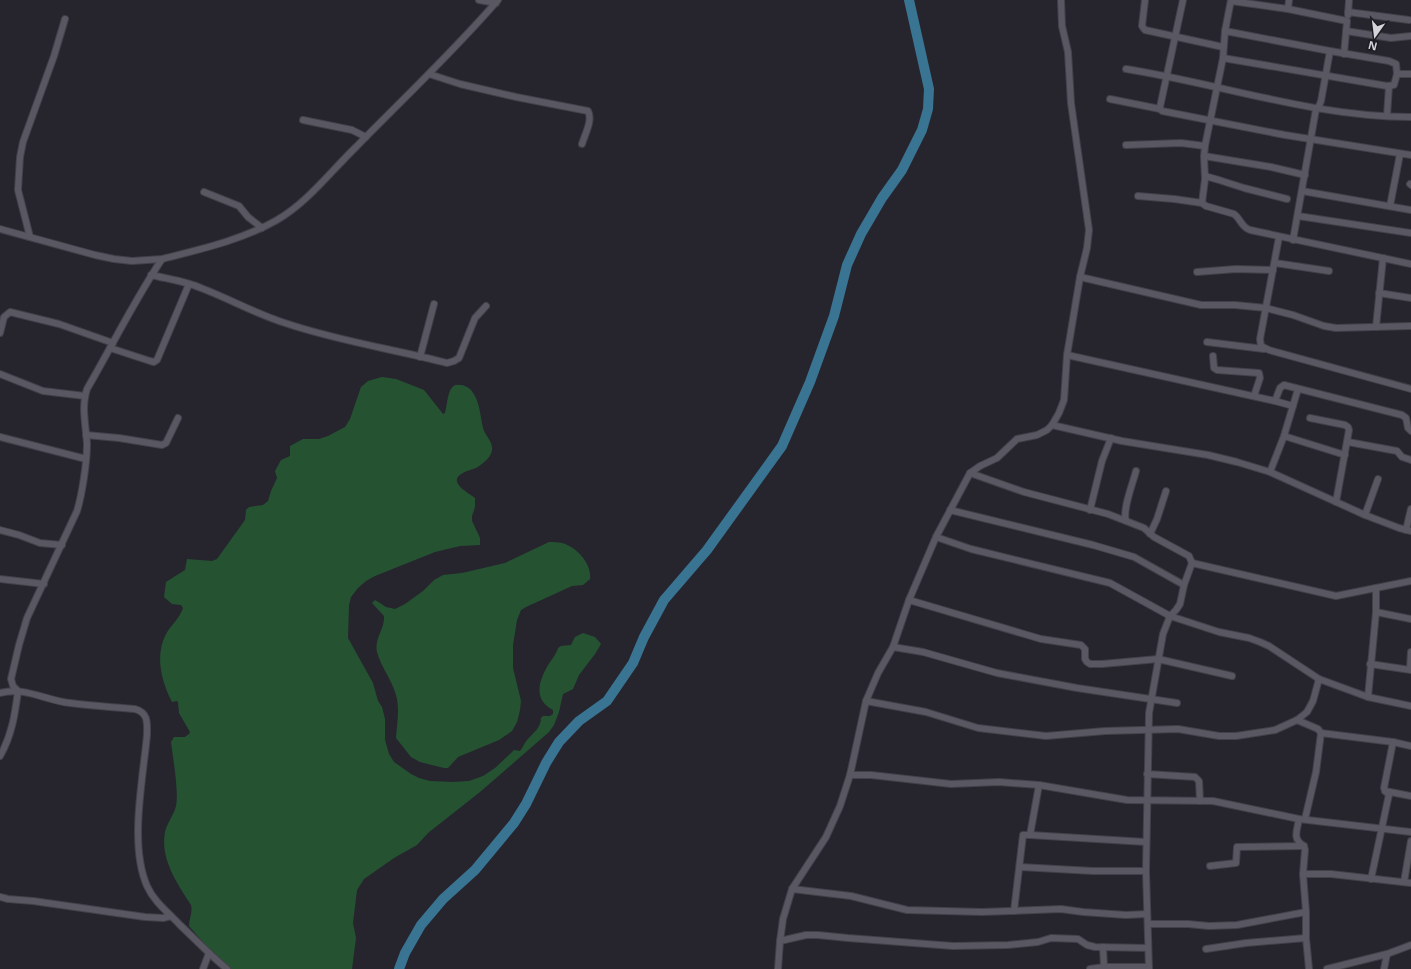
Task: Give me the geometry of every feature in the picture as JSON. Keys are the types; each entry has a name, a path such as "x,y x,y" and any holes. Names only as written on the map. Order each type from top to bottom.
{"street":[{"path":"479,0 497,1"},
{"path":"778,969 780,941 786,906 792,889 826,837 840,806 850,775 866,701 878,673 893,647 910,600 936,537 970,473 980,466 997,458 1017,439 1037,435 1047,430 1052,425 1059,413 1064,400 1067,356 1089,230 1071,103 1068,52 1062,26 1061,0"},
{"path":"1145,0 1142,26 1143,29 1150,32 1223,47"},
{"path":"1160,109 1183,0"},
{"path":"1288,9 1289,0"},
{"path":"1344,54 1349,0"},
{"path":"0,229 95,255 132,261 162,259 211,246 262,228 286,215 297,207 429,74 497,1"},
{"path":"1202,203 1205,176 1205,146 1223,58 1225,31 1231,1 1288,9 1347,20"},
{"path":"1348,12 1409,20"},
{"path":"30,237 18,190 20,157 25,136 54,56 65,19"},
{"path":"1223,58 1389,86 1394,85 1398,74 1396,64 1393,62 1225,31"},
{"path":"1346,31 1391,38 1411,36"},
{"path":"1293,240 1310,139 1316,109 1321,101 1330,51"},
{"path":"1126,69 1167,75 1316,109 1386,116 1411,116"},
{"path":"429,74 460,84 516,97 588,110 590,115 589,121 582,144"},
{"path":"1398,74 1411,74"},
{"path":"1386,116 1389,86"},
{"path":"1110,99 1160,109 1162,111 1210,122 1411,155"},
{"path":"303,120 352,130 366,137"},
{"path":"1126,145 1181,143 1205,146"},
{"path":"1390,206 1400,154"},
{"path":"1204,156 1264,166 1305,175"},
{"path":"1205,176 1287,199"},
{"path":"1302,191 1411,210"},
{"path":"204,192 239,206 248,217 262,228"},
{"path":"1138,196 1202,203 1206,206 1238,216 1240,222 1246,229 1411,264"},
{"path":"1298,216 1411,233"},
{"path":"1264,349 1261,346 1260,340 1279,237"},
{"path":"1376,326 1383,258"},
{"path":"0,756 10,734 18,691 11,682 16,656 28,618 79,505 86,459 85,396 130,310 162,259"},
{"path":"1275,263 1329,272"},
{"path":"1197,272 1248,269 1274,270"},
{"path":"152,275 189,284 214,293 264,316 286,324 330,336 447,363 458,358 475,318 486,306"},
{"path":"1080,277 1201,305 1235,305 1266,308 1294,315 1324,326 1336,328 1411,326"},
{"path":"0,333 4,317 10,312 59,324 154,362 157,360 189,284"},
{"path":"1379,293 1411,298"},
{"path":"420,357 434,304"},
{"path":"1207,342 1264,349 1411,389"},
{"path":"1067,356 1275,400 1293,406"},
{"path":"1213,356 1214,368 1217,370 1259,373 1260,378 1254,396"},
{"path":"0,374 43,391 85,396"},
{"path":"1275,400 1282,386 1284,385 1402,415 1406,418 1408,428 1411,430"},
{"path":"1270,472 1284,436 1298,389"},
{"path":"86,436 119,438 162,445 166,443 178,418"},
{"path":"1310,418 1348,427 1349,430 1336,502"},
{"path":"1052,425 1111,438 1208,455 1270,472 1365,515 1408,530 1411,509"},
{"path":"1284,436 1345,455"},
{"path":"0,437 86,459"},
{"path":"1090,510 1102,461 1111,438"},
{"path":"1348,442 1397,451 1402,457 1411,460"},
{"path":"1126,521 1124,518 1125,510 1136,471"},
{"path":"970,473 1024,492 1108,514 1144,528 1150,534 1189,556 1192,563 1184,585 1180,604 1170,616 1163,634 1151,699 1148,730 1146,800 1146,870 1149,968 1104,967 1090,969"},
{"path":"1365,515 1378,479"},
{"path":"1150,534 1157,519 1166,491"},
{"path":"950,510 1093,545 1134,557 1184,585"},
{"path":"0,530 14,533 40,543 62,545"},
{"path":"936,537 971,549 1110,583 1170,616 1218,632 1249,638 1269,646 1319,679 1368,697 1411,706"},
{"path":"1192,563 1330,595 1341,596 1411,581"},
{"path":"0,579 44,584"},
{"path":"1368,697 1376,612 1376,588"},
{"path":"910,600 1041,639 1081,645 1085,649 1085,660 1090,664 1158,659 1232,676"},
{"path":"1376,612 1411,619"},
{"path":"893,647 923,652 997,673 1071,687 1178,703"},
{"path":"1370,664 1410,669 1411,652"},
{"path":"866,701 926,712 978,728 1046,736 1105,731 1178,729 1219,736 1236,736 1275,730 1297,720 1307,712 1313,701 1319,679"},
{"path":"0,693 18,691 70,703 135,709 146,716 147,735 138,823 140,854 145,880 158,902 227,969"},
{"path":"1297,720 1318,729 1321,733 1393,742 1411,746"},
{"path":"1309,969 1303,874 1305,850 1304,846 1298,842 1296,838 1316,772 1321,733"},
{"path":"1371,879 1389,795 1384,788 1393,742"},
{"path":"1147,774 1195,777 1199,781 1200,801"},
{"path":"850,775 871,775 952,784 999,782 1039,785 1127,800 1200,801 1223,803 1302,819 1411,832"},
{"path":"1030,835 1039,785"},
{"path":"1385,791 1411,796"},
{"path":"1014,911 1025,834 1146,842"},
{"path":"1303,874 1331,874 1408,883 1411,841"},
{"path":"1210,866 1236,863 1237,847 1304,846"},
{"path":"1020,867 1093,871 1146,870"},
{"path":"792,889 851,896 908,910 982,912 1061,909 1126,915 1147,914"},
{"path":"0,897 145,917 164,918 171,916"},
{"path":"1148,924 1188,924 1209,926 1237,925 1306,912"},
{"path":"780,941 818,935 953,946 1008,945 1038,942 1051,938 1078,939 1087,945 1103,947 1148,948"},
{"path":"1206,950 1306,938"},
{"path":"1328,969 1387,954 1411,945"},
{"path":"1103,947 1104,967"},
{"path":"203,969 209,953"},
{"path":"1384,969 1387,954"}],"green space":[{"path":"382,377 396,379 424,390 443,414 445,413 450,390 456,385 463,385 467,387 474,394 485,434 492,447 490,456 486,460 476,468 460,475 457,481 462,488 475,498 472,521 480,538 480,545 460,546 435,552 375,576 358,588 351,597 349,605 348,638 373,683 378,701 382,707 385,719 385,740 389,754 394,762 411,774 430,781 469,781 483,776 495,768 514,750 520,751 527,740 538,728 541,718 543,716 550,716 553,714 553,710 547,706 540,696 540,685 541,679 558,648 561,646 571,645 575,637 583,633 595,637 601,644 579,675 573,689 563,694 559,712 554,725 549,732 480,792 428,833 417,845 394,858 364,879 357,890 353,923 356,938 352,969 222,969 216,957 189,926 192,911 191,905 175,879 167,861 165,852 165,832 175,809 177,800 171,742 174,737 185,737 190,732 179,713 178,702 172,702 167,692 162,676 160,659 163,642 166,634 180,615 183,608 181,605 172,604 164,597 166,582 185,570 187,559 212,561 217,559 245,520 246,510 249,507 263,505 268,501 277,478 275,471 281,460 290,456 290,446 303,439 319,439 328,436 345,427 350,419 361,387 368,381"},
{"path":"549,542 557,542 568,545 578,552 589,568 590,579 583,585 572,586 521,610 517,620 513,645 513,668 521,701 517,722 512,731 499,740 458,757 448,768 420,762 411,757 396,738 398,716 397,700 392,684 379,658 376,647 383,625 384,616 372,603 375,600 386,607 395,609 405,604 423,591 434,580 443,575 462,573 505,563"}],"waterway":[{"path":"399,969 405,953 421,925 443,899 475,870 514,823 526,804 546,763 559,742 579,721 607,701 633,663 644,637 664,600 707,550 782,446 810,382 834,316 847,265 861,234 882,198 902,170 922,130 928,109 929,89 909,0"}]}
